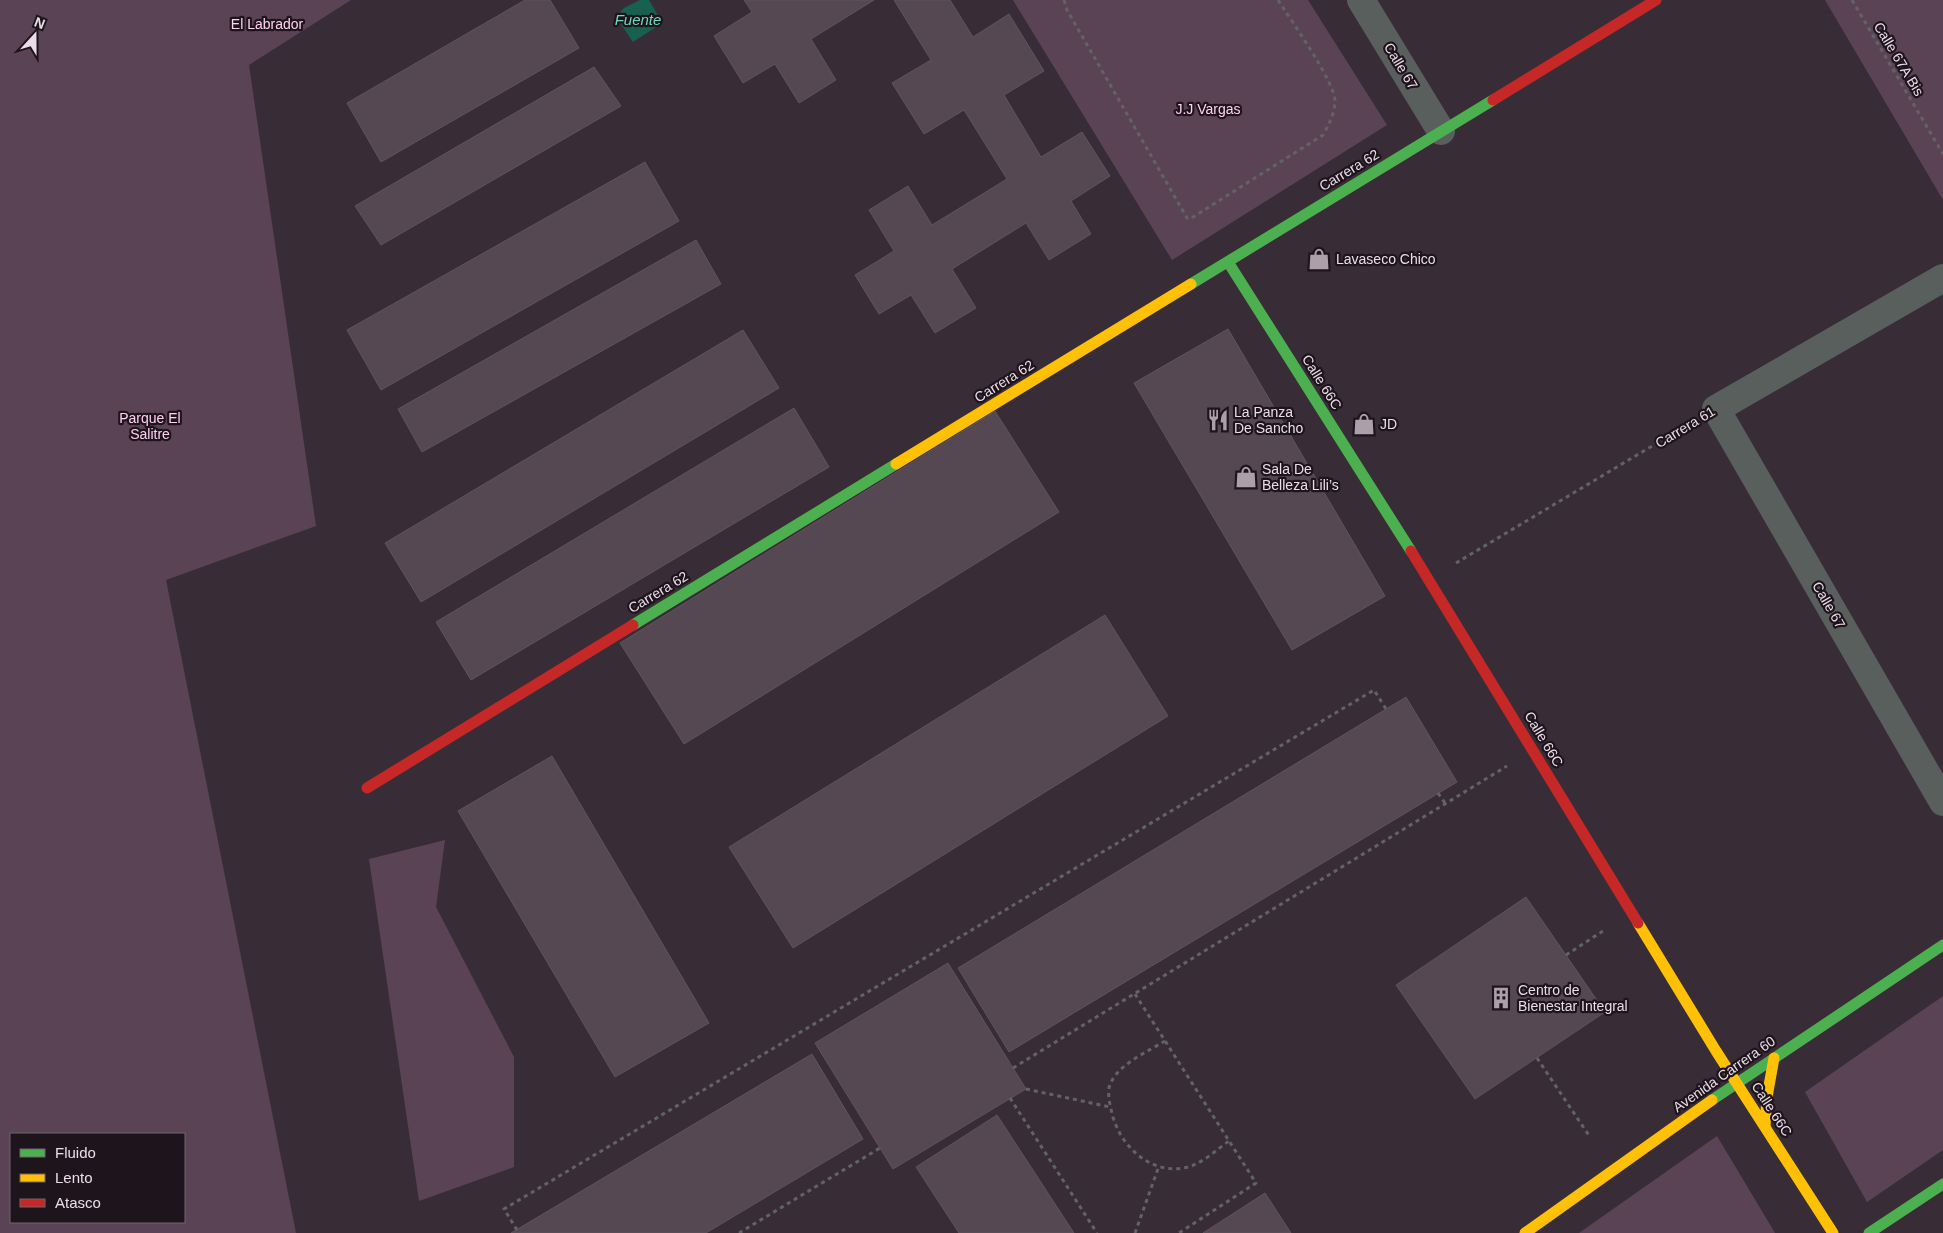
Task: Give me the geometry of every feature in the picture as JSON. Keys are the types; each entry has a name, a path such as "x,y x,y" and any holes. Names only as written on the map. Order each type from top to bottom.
{"street":[{"name":"Calle 67","path":"1361,0 1441,131"},
{"name":"Carrera 62","path":"367,788 1656,0"},
{"name":"Calle 66C","path":"1228,262 1429,579 1736,1082 1833,1233"},
{"name":"Carrera 61","path":"1716,409 1943,278"},
{"name":"Calle 67","path":"1716,409 1943,802"},
{"name":"Avenida Carrera 60","path":"1525,1233 1736,1082 1943,945"},
{"path":"1765,1126 1766,1097 1774,1058"},
{"path":"1869,1233 1943,1184"}],"path":[{"path":"1064,0 1076,26 1187,218 1190,219 1309,144 1322,134 1332,119 1335,100 1328,81 1278,0"},
{"name":"Calle 67A Bis","path":"1852,0 1943,154"},
{"name":"Carrera 61","path":"1429,579 1716,409"},
{"path":"517,1230 504,1209 1374,690 1386,709"},
{"path":"1013,1068 1507,766"},
{"path":"1438,793 1445,803"},
{"path":"1566,955 1608,928"},
{"path":"1135,994 1256,1183 1179,1233"},
{"path":"1165,1041 1118,1072 1110,1084 1112,1118 1121,1137 1132,1151 1165,1169 1190,1166 1229,1141"},
{"path":"1537,1058 1590,1137"},
{"path":"1026,1089 1110,1107"},
{"path":"1010,1098 1097,1233"},
{"path":"739,1233 880,1148"},
{"path":"1135,1233 1159,1166"}],"green space":[{"name":"Parque El Salitre","path":"0,0 351,0 249,65 316,526 166,580 296,1233 0,1233"},
{"name":"J.J Vargas","path":"1013,0 1308,0 1387,125 1172,260"},
{"path":"1825,0 1943,0 1943,200"},
{"path":"445,840 436,907 514,1057 514,1167 419,1201 369,859"},
{"path":"1943,996 1943,1150 1867,1202 1805,1092"},
{"path":"1717,1136 1775,1233 1579,1233"}],"water":[{"name":"Fuente","path":"640,0 649,0 662,23 633,42 616,17 624,8"}],"building":[{"path":"525,0 550,0 579,48 381,162 347,103"},
{"path":"744,0 874,0 811,39 836,80 799,103 775,64 743,83 714,36 752,12"},
{"path":"894,0 950,0 973,37 1009,14 1044,71 1004,95 1041,157 1082,132 1110,176 1071,201 1091,234 1049,260 1026,223 952,269 976,308 935,333 911,295 879,314 855,275 894,251 869,210 908,186 932,225 1007,179 964,110 924,134 892,83 931,60"},
{"path":"594,67 621,106 381,245 355,206"},
{"path":"645,162 679,221 381,390 347,330"},
{"path":"696,240 721,284 422,452 398,409"},
{"path":"1228,329 1385,596 1292,650 1134,383"},
{"path":"743,330 779,388 421,602 385,543"},
{"path":"794,408 829,467 471,680 436,622"},
{"path":"995,411 1059,512 684,744 620,643"},
{"path":"1105,615 1168,716 793,948 729,847"},
{"path":"1406,697 1457,782 1009,1052 958,968"},
{"path":"552,756 709,1023 615,1077 458,811"},
{"name":"Centro de Bienestar Integral","path":"1526,897 1605,1012 1475,1099 1396,985"},
{"path":"948,963 1026,1089 893,1169 815,1043"},
{"path":"812,1054 863,1139 706,1233 511,1233"},
{"path":"997,1115 1074,1233 959,1233 916,1167"},
{"path":"1265,1193 1291,1233 1203,1233"}],"traffic: fast":[{"path":"1191,284 1493,100"},
{"path":"1228,262 1411,551"},
{"path":"633,625 896,464"},
{"path":"1712,1100 1943,945"},
{"path":"1869,1233 1943,1184"}],"traffic: slow":[{"path":"896,464 1191,284"},
{"path":"1638,923 1716,1051 1833,1233"},
{"path":"1765,1126 1767,1097 1774,1058"},
{"path":"1525,1233 1712,1100"}],"traffic: jam":[{"path":"1493,100 1656,0"},
{"path":"1411,551 1638,923"},
{"path":"367,788 633,625"}],"place":[{"name":"Lavaseco Chico","path":"1319,259"},
{"name":"La Panza De Sancho","path":"1218,420"},
{"name":"JD","path":"1364,424"},
{"name":"Sala De Belleza Lili’s","path":"1246,477"},
{"name":"Centro de Bienestar Integral","path":"1501,998"}],"park label":[{"name":"El Labrador","path":"267,24"}]}
